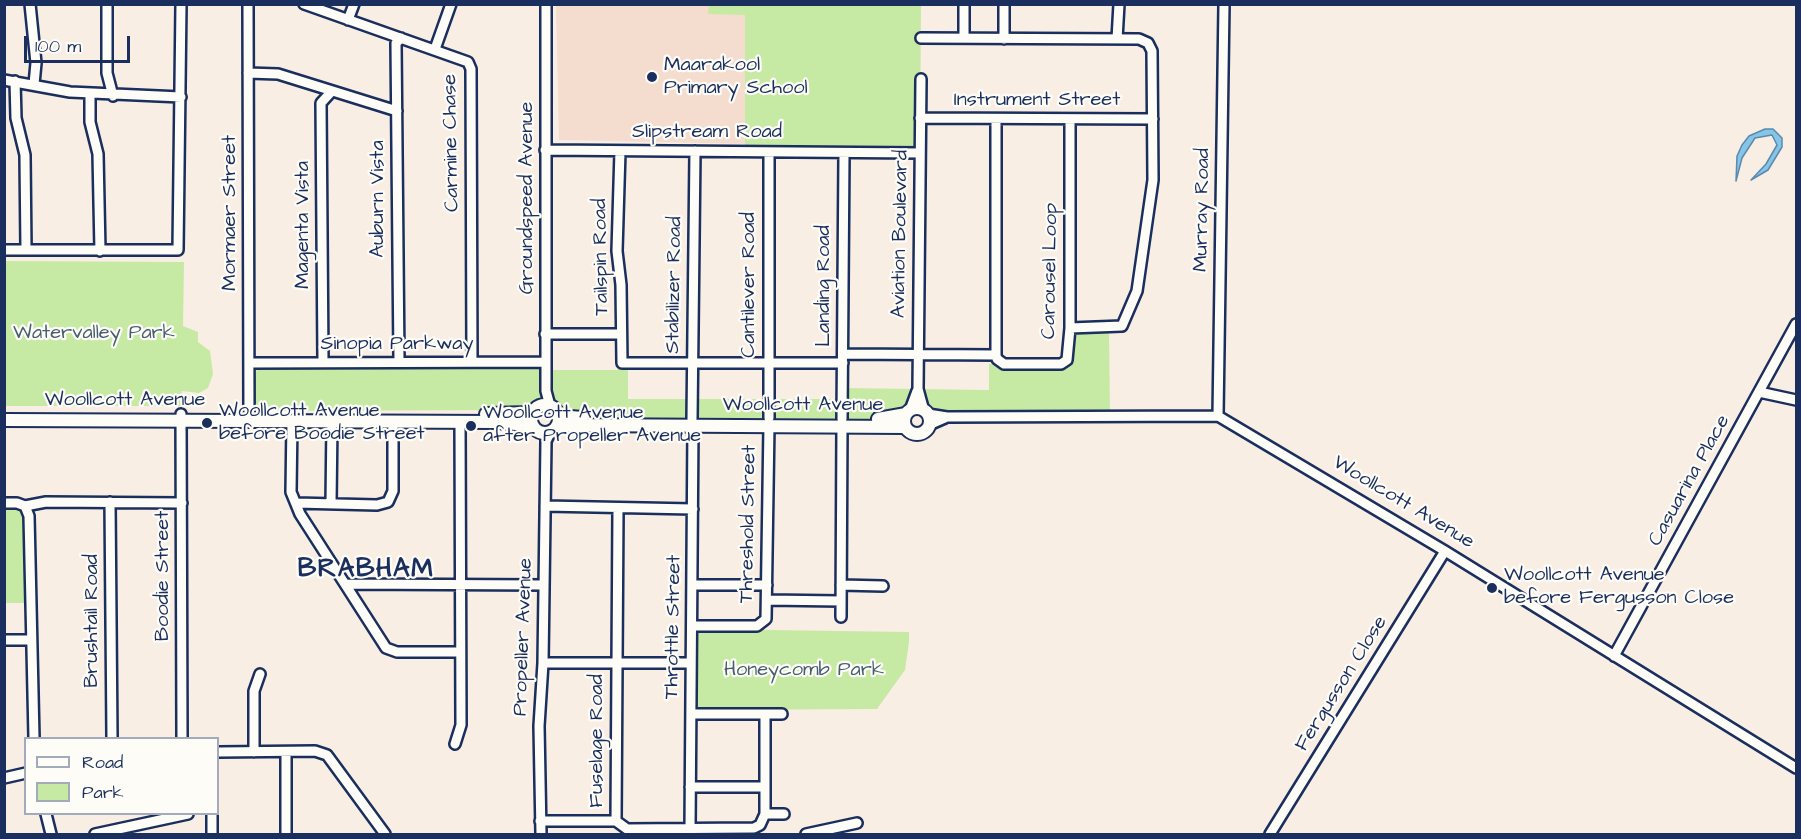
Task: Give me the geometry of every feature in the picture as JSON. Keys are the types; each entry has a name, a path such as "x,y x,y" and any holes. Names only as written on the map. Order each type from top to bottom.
{"main road":[{"name":"Woollcott Avenue","path":"4,420 249,417 546,422 842,422 907,417 918,408 927,417 919,434 911,432 907,417"},
{"name":"Woollcott Avenue","path":"4,414 181,418"},
{"name":"Woollcott Avenue","path":"249,417 292,421 546,422"}],"street":[{"path":"30,4 36,63 34,84"},
{"path":"107,4 106,73 113,96"},
{"path":"4,250 178,250 181,4"},
{"name":"Mormaer Street","path":"248,4 249,417"},
{"name":"Carmine Chase","path":"304,4 463,59 471,69 472,362"},
{"path":"348,20 354,4"},
{"path":"435,49 451,4"},
{"name":"Groundspeed Avenue","path":"546,4 546,422"},
{"path":"964,4 964,38"},
{"path":"1004,4 1004,39"},
{"path":"1117,39 1119,4"},
{"name":"Murray Road","path":"1218,416 1224,4"},
{"name":"Auburn Vista","path":"399,362 396,43 401,38"},
{"path":"921,38 1139,39 1148,43 1152,51 1152,194 1137,291 1127,319 1122,326 1070,328"},
{"path":"248,73 278,74 397,111"},
{"name":"Aviation Boulevard","path":"921,79 918,389 927,417"},
{"path":"4,80 90,94 181,97"},
{"path":"15,81 16,118 26,155 26,250"},
{"name":"Magenta Vista","path":"323,362 321,103 326,94 332,91"},
{"path":"90,94 90,122 98,154 100,251"},
{"name":"Instrument Street","path":"920,118 1153,119"},
{"path":"996,119 996,355"},
{"name":"Carousel Loop","path":"622,363 768,364 918,355 996,355 997,359 1004,364 1061,364 1068,356 1070,328 1070,119"},
{"name":"Slipstream Road","path":"545,150 920,153"},
{"name":"Tailspin Road","path":"620,150 617,251 621,285 622,363"},
{"name":"Stabilizer Road","path":"692,422 695,151"},
{"name":"Cantilever Road","path":"769,152 769,422"},
{"name":"Landing Road","path":"841,617 844,153"},
{"name":"Casuarina Place","path":"1614,656 1797,324"},
{"path":"546,334 620,334"},
{"name":"Sinopia Parkway","path":"249,363 545,362"},
{"name":"Aviation Boulevard","path":"907,417 918,389"},
{"path":"1759,392 1797,400"},
{"name":"Woollcott Avenue","path":"927,417 1218,416 1445,551 1797,768"},
{"name":"Boodie Street","path":"181,418 182,737"},
{"path":"292,421 291,492 300,514 386,648 397,652 460,652"},
{"path":"331,504 332,421"},
{"path":"296,503 377,506 388,502 393,491 393,422"},
{"path":"455,744 461,725 460,422"},
{"name":"Propeller Avenue","path":"540,834 538,743 543,663 546,422"},
{"name":"Throttle Street","path":"690,829 692,422"},
{"name":"Threshold Street","path":"692,626 757,626 766,619 769,422"},
{"path":"4,503 17,503 25,506 46,502 182,502"},
{"name":"Brushtail Road","path":"110,502 112,737"},
{"path":"25,506 30,516 34,737"},
{"path":"545,506 693,509"},
{"name":"Fuselage Road","path":"618,508 616,821 627,829 754,828 760,825 765,814"},
{"name":"Fergusson Close","path":"1270,834 1445,551"},
{"path":"345,584 544,585"},
{"path":"692,585 767,585"},
{"path":"841,585 883,586"},
{"path":"767,600 841,602"},
{"path":"4,640 31,640"},
{"path":"543,663 690,663"},
{"path":"254,752 255,691 260,674"},
{"path":"691,714 782,714"},
{"path":"765,715 765,814 784,814"},
{"path":"219,752 315,751 327,756 385,834"},
{"path":"286,752 286,834"},
{"path":"4,778 24,773"},
{"path":"690,787 765,787"},
{"path":"46,815 51,834"},
{"path":"95,834 179,815"},
{"path":"212,815 212,834"},
{"path":"540,821 616,821"},
{"path":"806,834 856,823"}],"shaded area":[{"name":"Maarakool Primary School","path":"556,5 745,5 748,144 559,140"}],"green space":[{"path":"709,4 921,5 920,153 745,151 745,15 708,14"},
{"name":"Watervalley Park","path":"5,261 184,262 183,326 198,332 198,342 210,351 213,374 208,388 199,393 182,391 181,406 5,406"},
{"path":"1070,328 1109,329 1110,416 947,417 918,408 889,419 570,418 550,406 540,406 533,413 508,410 262,411 254,405 253,374 261,367 446,368 449,365 545,362 546,370 617,370 622,363 628,365 628,399 842,399 842,388 989,390 989,364 1061,364"},
{"path":"19,507 26,517 25,603 5,603 4,508"},
{"name":"Honeycomb Park","path":"702,629 909,632 909,642 905,670 877,709 703,710 698,708 694,699 694,636"}],"water":[{"path":"1765,129 1773,129 1782,138 1782,147 1768,170 1751,180 1766,164 1777,145 1772,135 1755,138 1742,158 1736,181 1737,156 1742,145 1749,136"}],"place":[{"name":"Maarakool Primary School","path":"652,77"},
{"name":"Woollcott Avenue before Boodie Street","path":"207,423"},
{"name":"Woollcott Avenue after Propeller Avenue","path":"471,426"},
{"name":"Woollcott Avenue before Fergusson Close","path":"1492,588"}],"district":[{"name":"BRABHAM","path":"366,571"}]}
